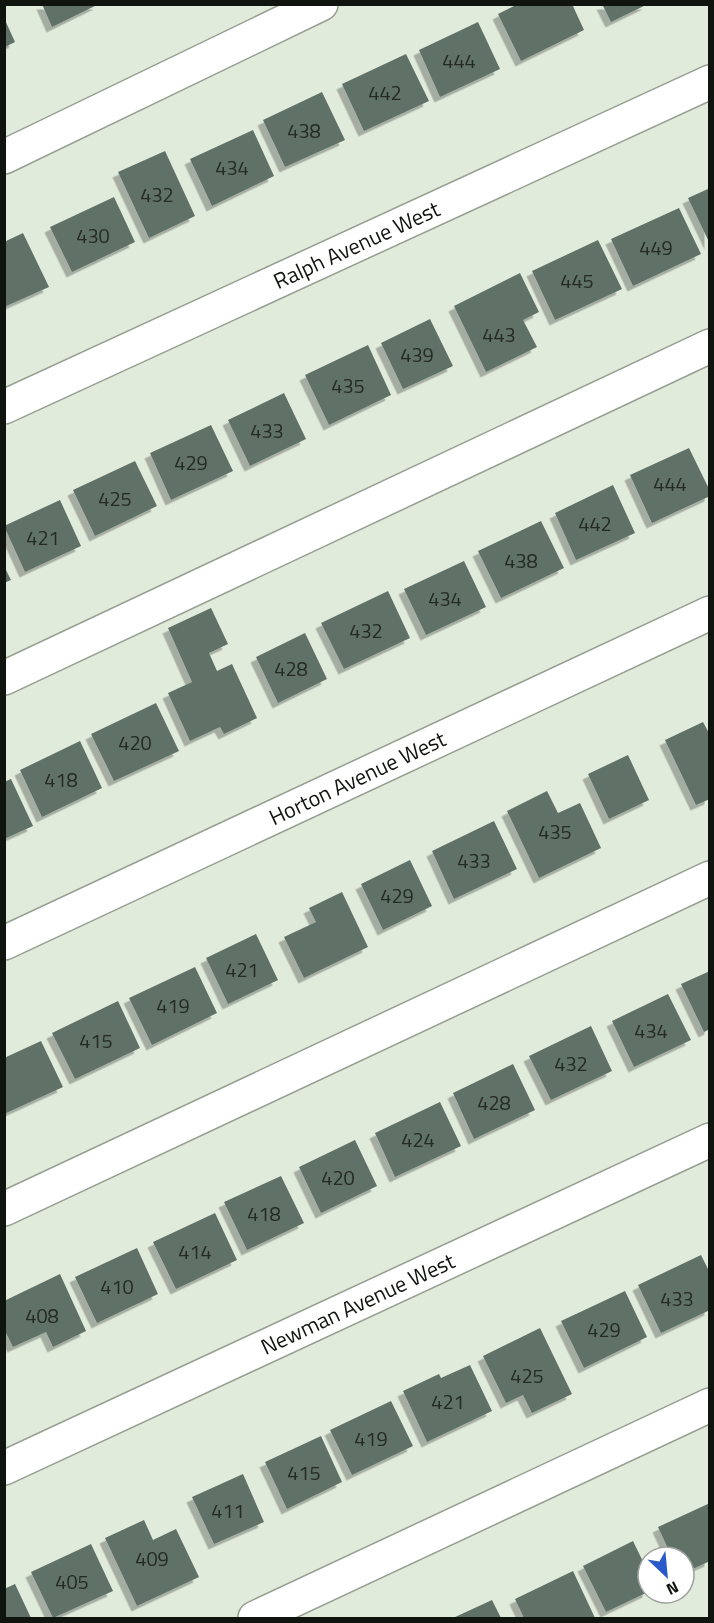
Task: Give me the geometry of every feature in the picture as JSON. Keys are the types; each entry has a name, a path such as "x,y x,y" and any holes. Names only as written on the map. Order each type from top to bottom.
{"street":[{"path":"4,157 321,4"},
{"name":"Ralph Avenue West","path":"4,407 710,82"},
{"path":"4,678 710,346"},
{"name":"Horton Avenue West","path":"4,944 710,613"},
{"path":"4,1209 710,878"},
{"name":"Newman Avenue West","path":"4,1467 710,1140"},
{"path":"255,1618 710,1405"}],"building":[{"path":"42,4 99,4 52,27"},
{"path":"518,4 572,4 584,30 521,61 498,14"},
{"path":"602,4 648,4 611,22"},
{"path":"5,20 15,42 5,47"},
{"path":"478,22 500,69 440,97 419,50"},
{"path":"406,54 429,101 364,131 342,84"},
{"path":"322,92 345,140 285,167 263,120"},
{"path":"253,130 274,176 212,206 190,159"},
{"path":"165,151 195,216 149,238 118,172"},
{"path":"710,188 710,244 688,198"},
{"path":"114,197 135,242 72,272 50,227"},
{"path":"679,208 701,254 633,286 611,239"},
{"path":"23,233 49,287 4,307 4,242"},
{"path":"598,240 622,289 555,320 532,271"},
{"path":"520,273 539,312 523,320 537,347 486,372 454,306"},
{"path":"430,319 453,366 403,389 381,343"},
{"path":"368,345 391,395 329,425 305,375"},
{"path":"284,393 306,439 250,466 228,420"},
{"path":"211,425 233,471 171,500 150,453"},
{"path":"689,448 710,491 710,496 652,523 630,475"},
{"path":"135,461 157,506 95,536 73,490"},
{"path":"613,485 635,533 576,560 555,513"},
{"path":"60,500 81,546 25,572 4,526"},
{"path":"541,521 564,568 501,598 478,551"},
{"path":"464,561 486,607 426,635 404,589"},
{"path":"4,566 11,580 4,583"},
{"path":"388,591 410,638 344,669 321,623"},
{"path":"211,608 228,644 209,653 217,671 232,664 257,718 224,734 220,727 190,741 168,693 192,682 168,628"},
{"path":"305,633 327,679 278,703 256,657"},
{"path":"156,703 179,751 114,781 91,734"},
{"path":"703,722 710,735 710,799 696,805 665,740"},
{"path":"80,741 102,788 42,817 20,770"},
{"path":"628,755 649,800 609,819 588,774"},
{"path":"11,779 33,826 4,839 4,782"},
{"path":"547,791 558,813 580,803 601,848 539,878 507,811"},
{"path":"494,821 517,869 454,899 432,851"},
{"path":"410,860 432,906 383,930 361,884"},
{"path":"342,892 368,947 304,978 284,937 316,922 309,908"},
{"path":"256,934 278,980 228,1004 206,958"},
{"path":"195,967 217,1013 152,1045 129,998"},
{"path":"710,971 710,1029 704,1032 681,984"},
{"path":"668,994 691,1040 634,1067 612,1021"},
{"path":"118,1001 140,1048 75,1079 52,1033"},
{"path":"591,1026 612,1071 551,1100 529,1056"},
{"path":"41,1041 63,1087 4,1114 4,1058"},
{"path":"513,1064 535,1110 474,1139 453,1093"},
{"path":"440,1102 461,1146 395,1177 375,1133"},
{"path":"355,1140 377,1186 321,1213 299,1167"},
{"path":"281,1176 304,1223 247,1250 224,1202"},
{"path":"215,1213 237,1260 176,1289 153,1242"},
{"path":"137,1248 158,1294 97,1323 75,1277"},
{"path":"701,1255 710,1273 710,1310 661,1333 638,1285"},
{"path":"60,1274 86,1331 53,1347 46,1332 13,1347 4,1329 4,1301"},
{"path":"625,1291 647,1337 584,1368 561,1321"},
{"path":"540,1328 572,1394 532,1413 523,1395 506,1403 483,1356"},
{"path":"470,1365 492,1411 427,1442 403,1391 439,1374 441,1378"},
{"path":"391,1401 413,1446 352,1475 330,1430"},
{"path":"321,1436 342,1482 287,1509 265,1462"},
{"path":"243,1474 264,1522 214,1544 192,1497"},
{"path":"710,1503 710,1561 696,1567 696,1545 666,1545 658,1527"},
{"path":"144,1520 153,1540 176,1529 199,1577 137,1606 105,1538"},
{"path":"633,1541 636,1547 636,1598 606,1612 583,1566"},
{"path":"91,1544 113,1591 53,1618 31,1572"},
{"path":"573,1571 595,1618 524,1618 515,1599"},
{"path":"15,1584 31,1618 4,1618 4,1589"},
{"path":"492,1600 501,1618 453,1618"}]}
